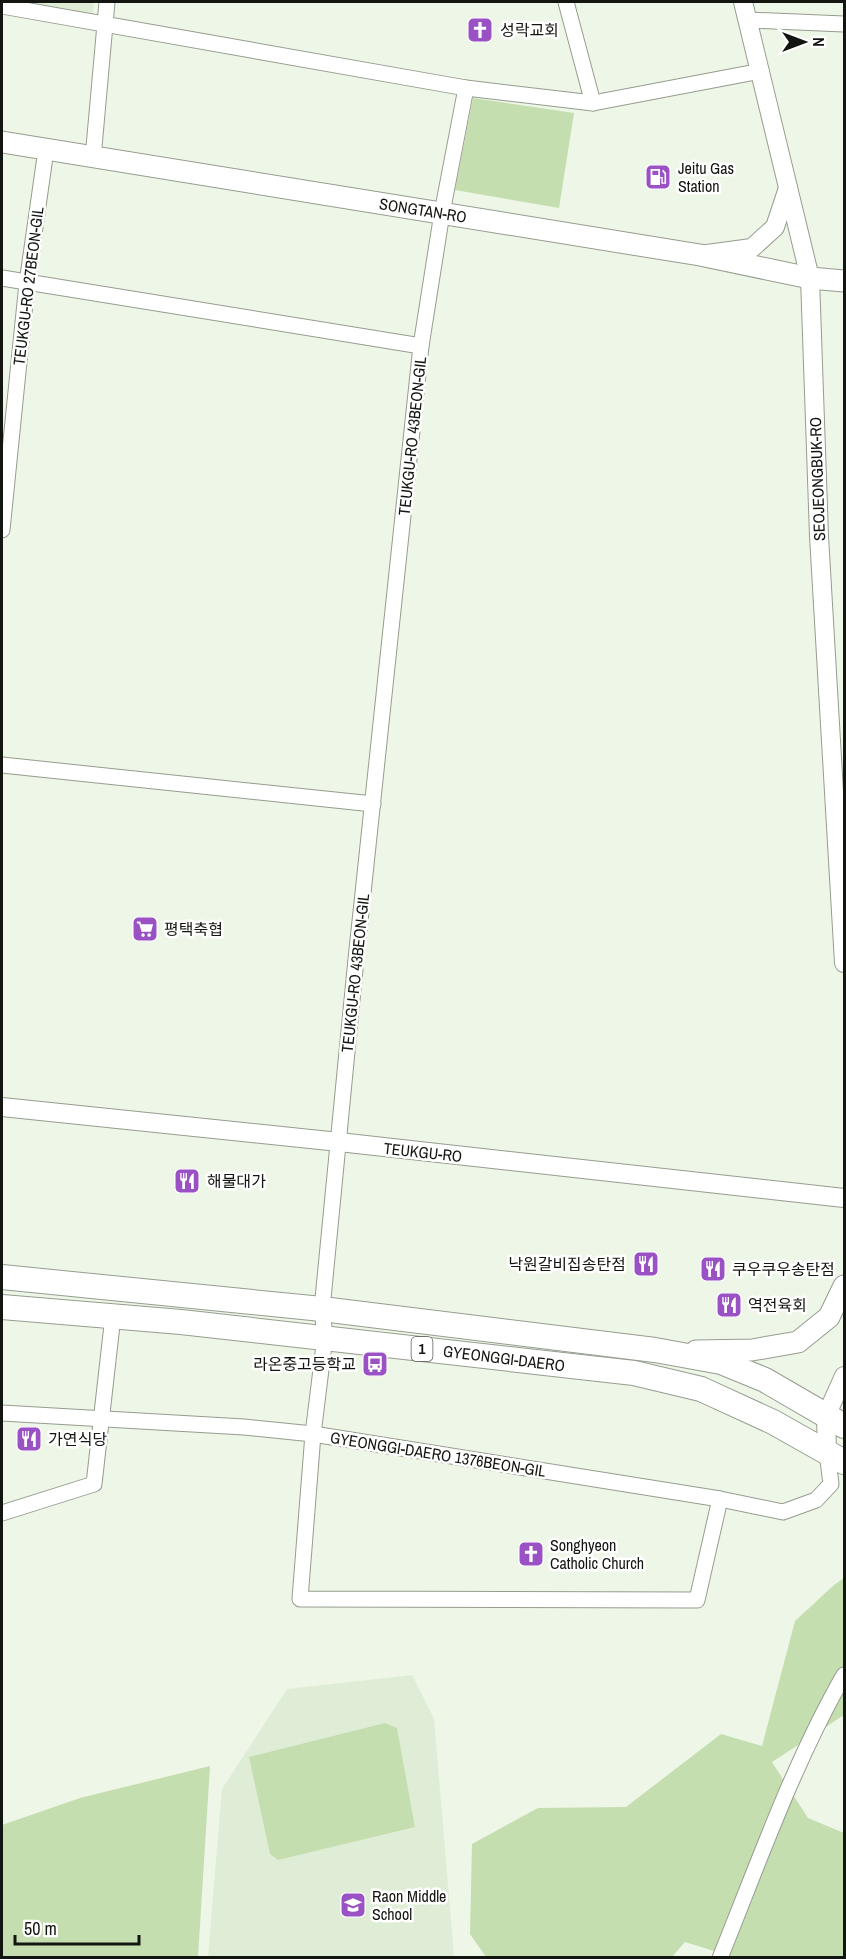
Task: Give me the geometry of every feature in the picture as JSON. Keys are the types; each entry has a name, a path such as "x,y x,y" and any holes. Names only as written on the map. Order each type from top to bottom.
{"main road":[{"name":"SONGTAN-RO","path":"2,142 700,255 810,278 844,280"},
{"name":"GYEONGGI-DAERO","path":"2,1277 322,1310 655,1350 722,1362 765,1380 835,1421"},
{"path":"682,1355 691,1351 752,1350 798,1342 829,1317 844,1286"},
{"name":"GYEONGGI-DAERO","path":"2,1307 325,1337 633,1373 701,1389 773,1422 836,1457"}],"street":[{"path":"93,158 107,2"},
{"path":"566,2 593,103"},
{"name":"SEOJEONGBUK-RO","path":"743,2 810,278 819,536 844,963"},
{"path":"2,6 466,88 593,103 761,71"},
{"path":"748,20 844,24"},
{"path":"421,346 442,213 466,88"},
{"name":"TEUKGU-RO 27BEON-GIL","path":"2,530 3,482 46,150"},
{"path":"700,255 752,248 775,227 788,188"},
{"name":"TEUKGU-RO 43BEON-GIL","path":"2,279 421,346 322,1310 325,1337 313,1434 300,1599 697,1600 720,1499"},
{"path":"2,765 373,804"},
{"name":"TEUKGU-RO","path":"2,1107 844,1198"},
{"path":"2,1513 94,1484 113,1316"},
{"path":"836,1457 835,1421 844,1376"},
{"name":"GYEONGGI-DAERO 1376BEON-GIL","path":"2,1413 244,1427 313,1434 720,1499 783,1512 816,1500 831,1484 836,1457"},
{"path":"720,1958 770,1834 825,1708 844,1675"}],"shaded area":[{"path":"14,2 94,2 93,14"},
{"path":"412,1675 434,1719 454,1957 208,1958 222,1789 287,1689"}],"green space":[{"path":"473,98 574,113 559,208 455,190"},
{"path":"844,1578 844,1715 772,1762 808,1818 844,1833 844,1957 733,1957 685,1942 672,1957 486,1957 470,1934 472,1844 538,1808 626,1807 721,1734 762,1746 795,1621"},
{"path":"385,1723 397,1728 415,1827 278,1860 270,1854 249,1757"},
{"path":"210,1766 198,1957 2,1957 2,1825 80,1798"}],"place":[{"name":"성락교회","path":"480,30"},
{"name":"Jeitu Gas Station","path":"658,177"},
{"name":"평택축협","path":"145,929"},
{"name":"해물대가","path":"187,1181"},
{"name":"낙원갈비집송탄점","path":"646,1264"},
{"name":"쿠우쿠우송탄점","path":"713,1269"},
{"name":"역전육회","path":"729,1305"},
{"name":"라온중고등학교","path":"375,1364"},
{"name":"가연식당","path":"29,1439"},
{"name":"Songhyeon Catholic Church","path":"531,1554"},
{"name":"Raon Middle School","path":"353,1905"}]}
